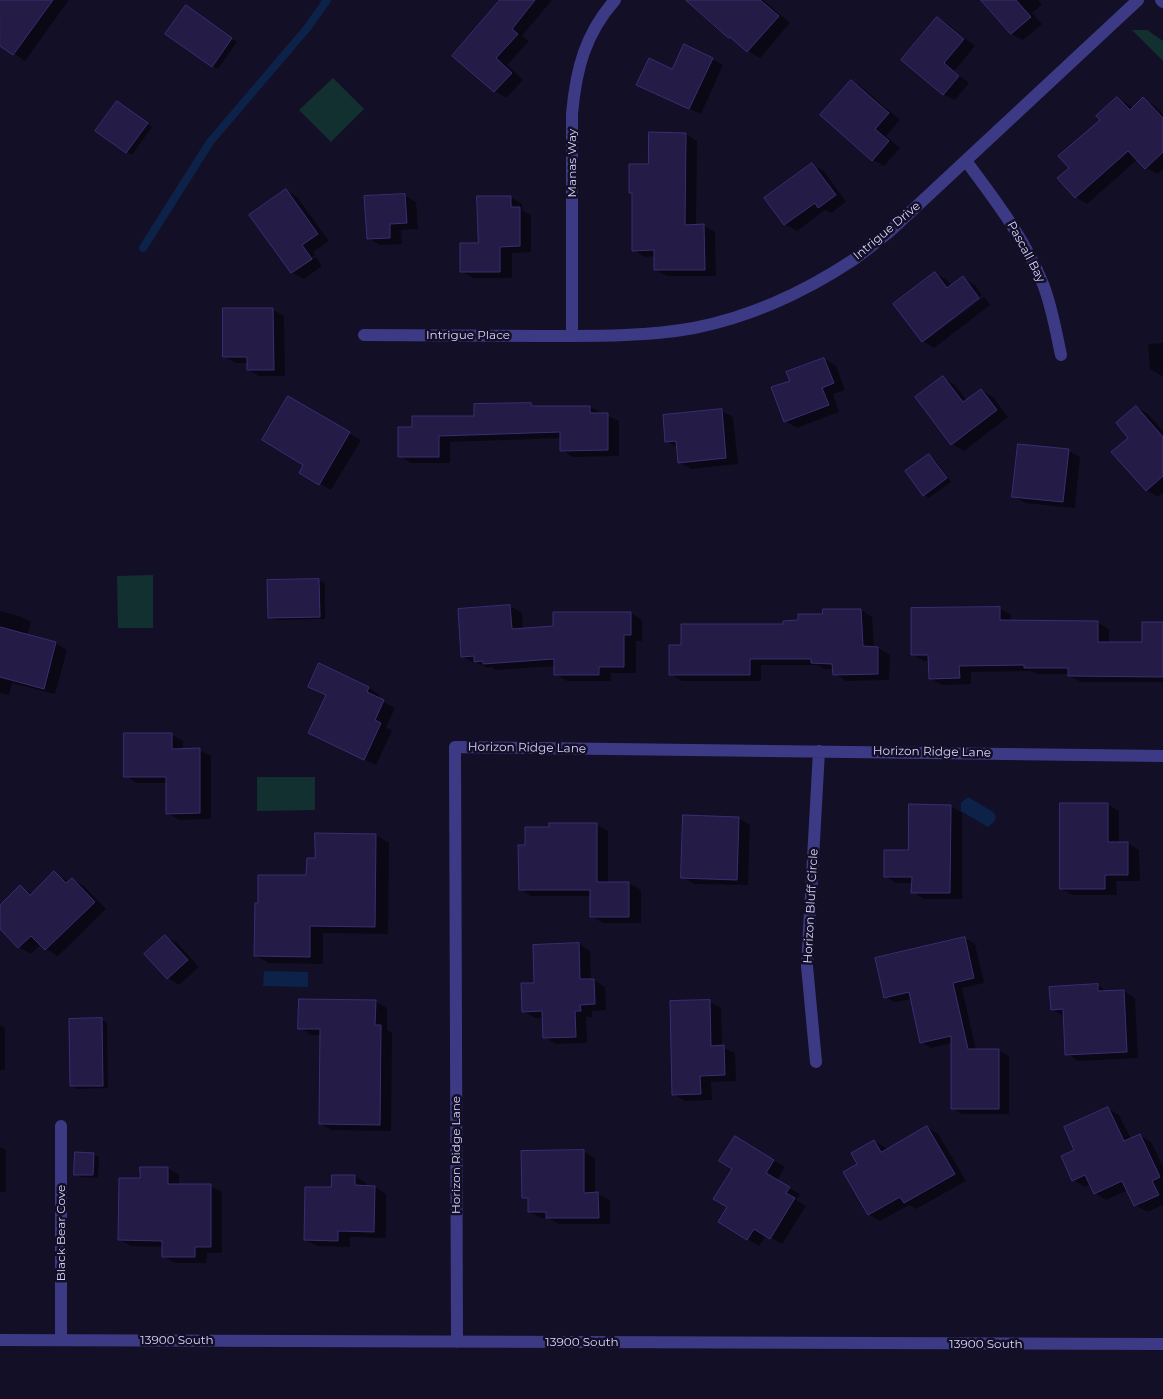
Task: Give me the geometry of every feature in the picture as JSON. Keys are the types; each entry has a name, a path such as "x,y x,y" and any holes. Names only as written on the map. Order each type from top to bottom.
{"street":[{"name":"Manas Way","path":"572,336 573,95 576,76 589,38 600,18 615,0"},
{"name":"Intrigue Drive","path":"572,336 620,335 694,328 778,302 817,282 855,259 889,232 1138,0"},
{"name":"Pascall Bay","path":"966,161 1000,207 1030,256 1046,293 1062,355"},
{"name":"Intrigue Place","path":"364,335 572,336"},
{"name":"Horizon Ridge Lane","path":"457,1342 455,747 1163,756"},
{"name":"Horizon Bluff Circle","path":"816,1062 807,966 819,751"},
{"name":"Black Bear Cove","path":"61,1126 61,1340"},
{"name":"13900 South","path":"0,1340 1163,1344"}],"green space":[{"path":"1132,30 1147,30 1163,41 1163,61"},
{"path":"333,78 364,109 331,142 299,110"},
{"path":"153,575 153,628 118,628 117,576"},
{"path":"257,777 315,777 315,810 257,811"}],"water":[{"path":"968,797 993,812 996,817 994,822 988,827 961,811 961,803"},
{"path":"264,971 308,972 308,987 263,986"}],"building":[{"path":"0,0 53,0 13,55 0,46"},
{"path":"500,0 535,0 512,29 518,34 496,58 512,73 494,92 452,56"},
{"path":"686,0 760,0 779,16 747,52"},
{"path":"981,0 1016,0 1031,17 1011,34"},
{"path":"186,5 232,38 212,67 165,34"},
{"path":"937,17 964,39 944,63 959,76 943,95 901,60"},
{"path":"684,44 713,58 689,109 636,85 649,58 672,69"},
{"path":"851,80 889,113 875,129 889,141 872,161 820,115"},
{"path":"1117,97 1130,110 1143,97 1163,118 1163,152 1145,169 1128,151 1075,198 1057,178 1069,168 1058,156 1100,120 1096,116"},
{"path":"117,101 148,123 126,153 95,131"},
{"path":"649,132 686,133 685,225 704,224 705,270 654,270 654,250 632,251 632,193 629,193 629,164 648,164"},
{"path":"812,163 836,195 818,208 815,203 784,225 764,198"},
{"path":"286,189 318,234 302,245 312,259 291,273 249,215"},
{"path":"405,194 407,223 390,224 390,238 367,239 364,196"},
{"path":"477,196 511,196 511,207 520,207 520,246 500,247 500,272 460,272 460,243 478,243"},
{"path":"935,272 947,288 963,276 979,298 922,342 893,304"},
{"path":"223,308 273,308 274,370 247,370 247,357 223,357"},
{"path":"824,358 834,383 822,388 829,405 784,422 771,387 790,381 786,372"},
{"path":"943,376 963,402 981,389 997,410 951,445 915,397"},
{"path":"288,396 350,432 319,485 299,473 303,465 262,440"},
{"path":"531,403 532,406 590,406 590,413 608,413 608,450 560,451 560,432 439,436 439,457 398,457 398,427 412,427 412,416 474,416 474,404"},
{"path":"1136,406 1163,437 1163,476 1146,491 1111,452 1128,438 1116,423"},
{"path":"722,409 726,458 678,463 676,441 665,442 663,415"},
{"path":"1018,444 1069,449 1063,502 1012,497"},
{"path":"929,454 947,478 923,496 905,471"},
{"path":"319,579 320,617 268,618 267,580"},
{"path":"510,605 512,629 553,626 553,612 631,612 631,635 624,635 624,667 599,667 599,675 554,675 554,659 483,664 483,661 474,662 474,656 461,657 458,609"},
{"path":"1000,607 1000,620 1098,621 1098,642 1142,642 1142,622 1163,622 1163,677 1068,676 1068,668 1024,668 1024,665 959,666 960,678 929,679 928,655 911,655 911,608"},
{"path":"823,609 861,609 863,646 878,647 878,674 833,675 832,664 811,663 811,659 750,659 750,675 669,675 669,645 681,645 681,624 783,624 783,621 798,620 798,614 822,614"},
{"path":"0,627 56,642 44,689 0,677"},
{"path":"319,663 369,687 367,692 384,700 375,720 381,723 364,760 308,733 326,695 308,687"},
{"path":"124,733 172,733 172,749 200,748 200,813 166,814 166,777 124,777"},
{"path":"1060,803 1108,803 1108,842 1128,842 1128,875 1105,875 1105,889 1060,889"},
{"path":"909,804 951,805 950,893 911,893 912,877 884,877 884,850 908,850"},
{"path":"683,815 739,817 737,880 681,878"},
{"path":"549,823 597,823 597,882 629,882 629,917 590,917 590,890 519,890 518,845 525,845 525,827 549,827"},
{"path":"315,833 376,834 375,927 310,926 310,957 254,956 255,903 258,903 258,875 306,875 307,858 315,858"},
{"path":"54,871 66,883 72,878 95,902 45,950 31,936 18,948 0,929 0,905 20,885 30,895"},
{"path":"165,935 188,960 167,979 144,954"},
{"path":"965,937 974,978 953,983 968,1049 999,1049 999,1109 951,1109 951,1036 920,1043 909,992 884,998 875,958"},
{"path":"579,943 580,979 594,979 595,1004 580,1005 581,1011 575,1011 576,1037 543,1038 542,1011 522,1012 521,983 534,983 533,945"},
{"path":"1098,984 1098,991 1124,990 1127,1052 1065,1055 1063,1009 1051,1010 1049,987"},
{"path":"299,999 376,1000 375,1025 381,1025 380,1125 319,1124 320,1029 298,1029"},
{"path":"710,1000 711,1046 724,1045 725,1075 700,1076 701,1094 672,1095 670,1001"},
{"path":"102,1018 103,1086 70,1086 69,1019"},
{"path":"1108,1107 1124,1141 1140,1134 1160,1177 1152,1181 1159,1195 1134,1206 1122,1181 1094,1194 1085,1175 1072,1181 1061,1156 1074,1150 1064,1127"},
{"path":"927,1126 955,1174 904,1203 900,1197 868,1215 843,1172 857,1164 851,1153 874,1140 881,1152"},
{"path":"735,1136 774,1160 766,1173 790,1187 786,1193 795,1198 770,1239 754,1229 747,1240 718,1222 727,1207 713,1199 732,1169 719,1161"},
{"path":"584,1150 584,1193 598,1192 599,1218 546,1218 546,1212 528,1212 528,1198 522,1198 521,1151"},
{"path":"75,1152 94,1153 93,1175 74,1175"},
{"path":"140,1167 168,1167 168,1184 211,1184 211,1247 195,1247 195,1257 162,1257 162,1241 118,1240 119,1178 140,1178"},
{"path":"332,1175 355,1175 355,1185 375,1186 374,1232 338,1231 338,1241 304,1240 305,1187 331,1187"}],"waterway":[{"path":"143,248 210,142 308,27 327,0"}]}
